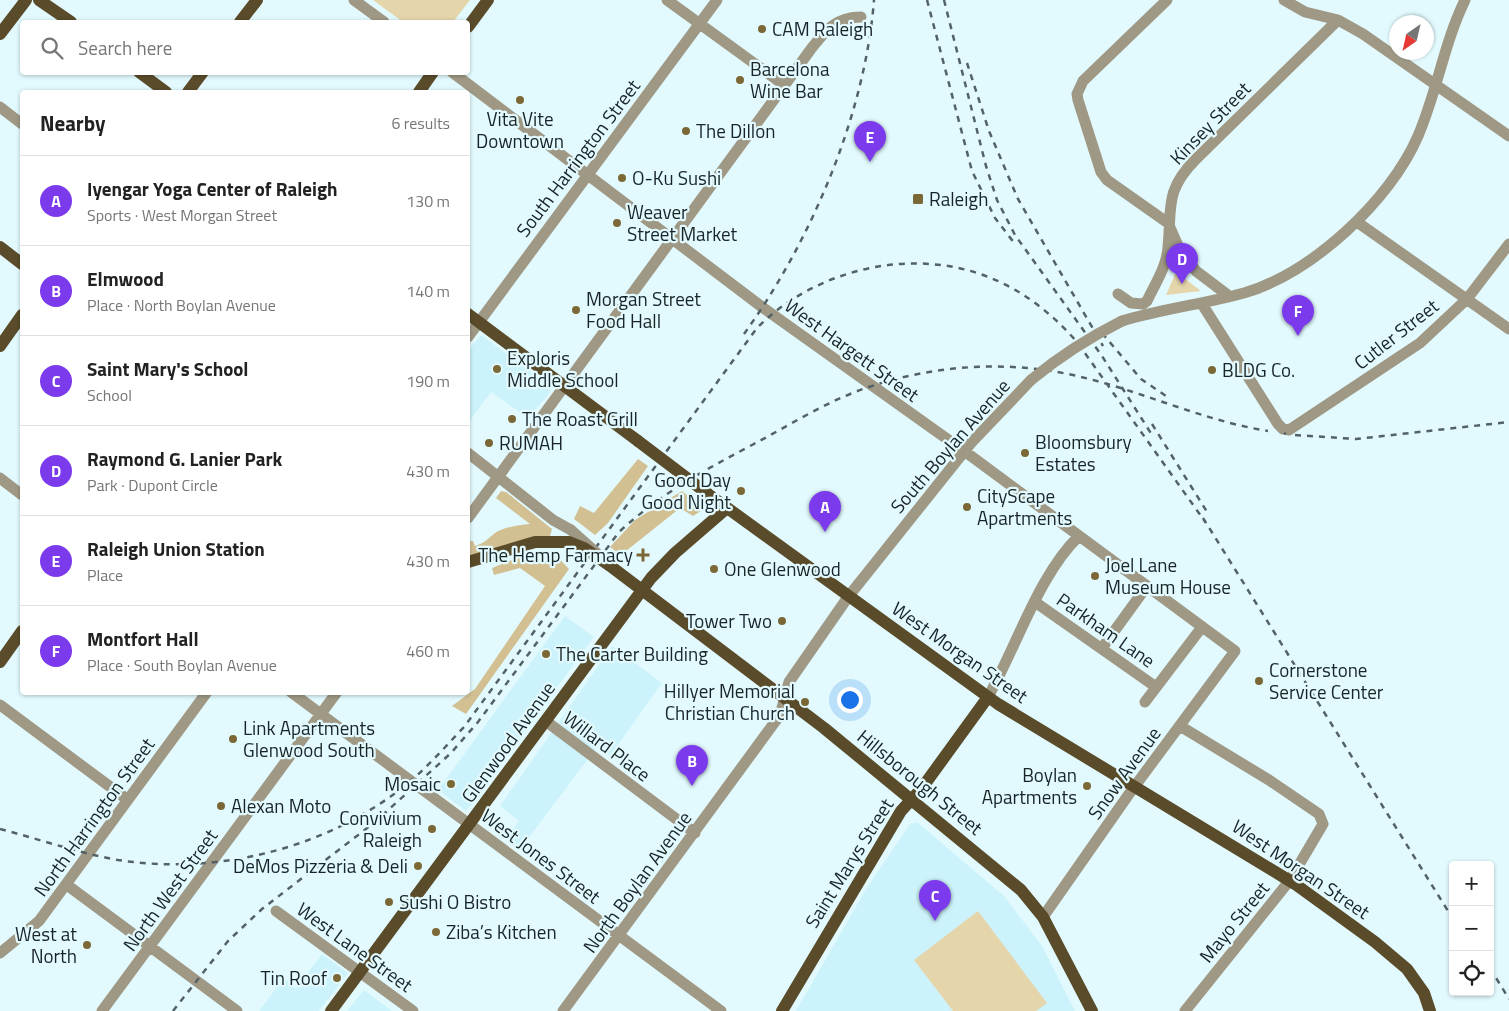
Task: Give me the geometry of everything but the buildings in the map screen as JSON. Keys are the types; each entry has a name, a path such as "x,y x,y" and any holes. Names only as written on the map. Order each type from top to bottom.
{"main road":[{"path":"0,34 26,0"},
{"path":"39,0 68,20"},
{"path":"242,20 257,0"},
{"path":"470,24 488,0"},
{"path":"143,75 163,90"},
{"path":"190,90 201,75"},
{"path":"420,90 432,75"},
{"path":"0,247 20,262"},
{"name":"West Morgan Street","path":"470,316 727,508 988,697 1290,880 1392,955 1416,981 1424,993 1430,1011"},
{"path":"0,346 20,318"},
{"name":"Glenwood Avenue","path":"331,1011 547,722 642,590 675,553 727,508"},
{"path":"470,562 530,543 562,541"},
{"name":"Hillsborough Street","path":"562,541 584,548 609,565 785,699 1000,871 1033,903 1043,917 1091,1011"},
{"path":"0,662 20,635"},
{"name":"Saint Marys Street","path":"782,1011 867,867 911,799 922,788 988,697"}],"street":[{"path":"354,0 381,20"},
{"path":"667,0 784,86"},
{"name":"South Harrington Street","path":"470,334 717,0"},
{"path":"1167,0 1083,81 1077,94 1101,172 1107,180 1168,223 1180,248 1196,271 1229,296"},
{"path":"1284,0 1305,12 1338,20 1363,34 1509,136"},
{"name":"South Boylan Avenue","path":"785,699 789,682 848,597 964,451 1031,380 1061,355 1084,340 1122,322 1168,309 1202,304 1267,284 1325,250 1357,222 1388,184 1417,138 1437,85 1453,28 1465,0"},
{"path":"470,515 497,475 784,86 832,25 847,18 861,18"},
{"name":"Kinsey Street","path":"1118,294 1130,303 1143,304 1147,300 1161,272 1168,248 1170,198 1193,162 1338,20"},
{"name":"West Hargett Street","path":"456,75 807,340 964,451 1235,651"},
{"path":"0,107 20,122"},
{"path":"1357,222 1509,328"},
{"name":"Cutler Street","path":"1202,304 1280,427 1286,430 1420,343 1467,299 1509,244"},
{"name":"Hillsborough Street","path":"470,455 552,520 571,530 592,546 609,565"},
{"path":"0,478 20,493"},
{"name":"Hillsborough Street","path":"552,520 558,528 562,541"},
{"name":"Saint Marys Street","path":"988,697 1035,602 1062,554 1079,536"},
{"path":"1102,648 1147,586"},
{"name":"Parkham Lane","path":"1035,602 1156,687"},
{"path":"1145,702 1202,627"},
{"name":"Snow Avenue","path":"1043,917 1134,786 1235,651"},
{"name":"North Harrington Street","path":"0,953 39,921 205,695"},
{"name":"West Jones Street","path":"295,695 717,1010"},
{"name":"North West Street","path":"102,1011 335,695"},
{"name":"North Boylan Avenue","path":"563,1011 782,712 785,699"},
{"path":"0,705 128,800"},
{"name":"Willard Place","path":"547,722 695,833"},
{"name":"Mayo Street","path":"1180,726 1269,780 1318,814 1322,820 1322,827 1290,880 1185,1011"},
{"path":"67,885 237,1011"},
{"name":"West Lane Street","path":"276,911 413,1011"}],"shaded area":[{"path":"373,0 470,0 455,20 400,20"},
{"path":"1176,272 1201,291 1166,295"},
{"name":"Exploris Middle School","path":"480,336 483,336 551,387 549,394 528,418 491,392 470,420 470,348"},
{"path":"638,459 648,466 608,523 595,535 574,519 580,506 594,513"},
{"path":"501,491 506,492 552,529 550,536 470,556 470,541 473,541 475,546 503,529 530,524 496,498"},
{"path":"682,491 704,509 693,516 680,508 621,555 610,547 635,520"},
{"path":"529,553 554,553 569,569 466,714 452,706 467,695 470,695 475,689 545,586 520,568 494,575 492,568"},
{"path":"565,616 594,637 466,811 438,790"},
{"path":"612,646 662,683 610,756 597,747 521,848 507,837 519,821 500,806"},
{"path":"917,822 1004,896 1042,946 1075,1011 796,1011 866,889 910,824"},
{"path":"978,911 1047,1003 1036,1011 953,1011 914,960"},
{"path":"322,954 348,973 319,1011 259,1011 284,978 296,988"},
{"path":"364,990 392,1011 347,1011"}],"railway":[{"path":"744,334 791,259 831,175 847,132 859,88 869,44 874,0"},
{"path":"927,0 972,171 995,218 1015,244"},
{"path":"944,0 986,166 997,200 1015,235 1102,356 1152,435"},
{"path":"967,63 989,131 1018,199 1103,346"},
{"path":"0,829 73,850 118,860 157,864 196,864 236,859 274,851 312,839 348,823 382,803 420,773 464,727 757,328 781,307 809,290 839,277 871,268 904,264 937,265 969,271 1000,282 1042,308 1077,342 1206,523"},
{"path":"1102,333 1141,379 1169,398"},
{"path":"173,1011 228,941 262,909 375,822 451,753 478,722 619,532 634,518 682,484 806,415 863,389 913,375 938,370 1016,367 1068,374 1093,380 1192,412 1268,431"},
{"path":"1295,435 1356,439 1509,422"},
{"path":"1152,424 1209,515"},
{"path":"1203,518 1449,913"},
{"path":"1494,975 1509,999"}],"place":[{"name":"CAM Raleigh","path":"762,29"},
{"name":"Barcelona Wine Bar","path":"740,80"},
{"name":"Vita Vite Downtown","path":"520,100"},
{"name":"The Dillon","path":"686,131"},
{"name":"Raleigh Union Station","path":"870,162"},
{"name":"O-Ku Sushi","path":"622,178"},
{"name":"Raleigh","path":"918,199"},
{"name":"Weaver Street Market","path":"617,223"},
{"name":"Raymond G. Lanier Park","path":"1182,284"},
{"name":"Morgan Street Food Hall","path":"576,310"},
{"name":"Montfort Hall","path":"1298,336"},
{"name":"Exploris Middle School","path":"497,369"},
{"name":"BLDG Co.","path":"1212,370"},
{"name":"The Roast Grill","path":"512,419"},
{"name":"RUMAH","path":"489,443"},
{"name":"Bloomsbury Estates","path":"1025,453"},
{"name":"Good Day Good Night","path":"741,491"},
{"name":"CityScape Apartments","path":"967,507"},
{"name":"Iyengar Yoga Center of Raleigh","path":"825,532"},
{"name":"The Hemp Farmacy","path":"643,555"},
{"name":"One Glenwood","path":"714,569"},
{"name":"Joel Lane Museum House","path":"1095,576"},
{"name":"Tower Two","path":"782,621"},
{"name":"The Carter Building","path":"546,654"},
{"name":"Cornerstone Service Center","path":"1259,681"},
{"name":"Hillyer Memorial Christian Church","path":"805,702"},
{"name":"Link Apartments Glenwood South","path":"233,739"},
{"name":"Mosaic","path":"451,784"},
{"name":"Elmwood","path":"692,786"},
{"name":"Boylan Apartments","path":"1087,786"},
{"name":"Alexan Moto","path":"221,806"},
{"name":"Convivium Raleigh","path":"432,829"},
{"name":"DeMos Pizzeria & Deli","path":"418,866"},
{"name":"Sushi O Bistro","path":"389,902"},
{"name":"Saint Mary's School","path":"935,921"},
{"name":"Ziba’s Kitchen","path":"436,932"},
{"name":"West at North","path":"87,945"},
{"name":"Tin Roof","path":"337,978"}]}
